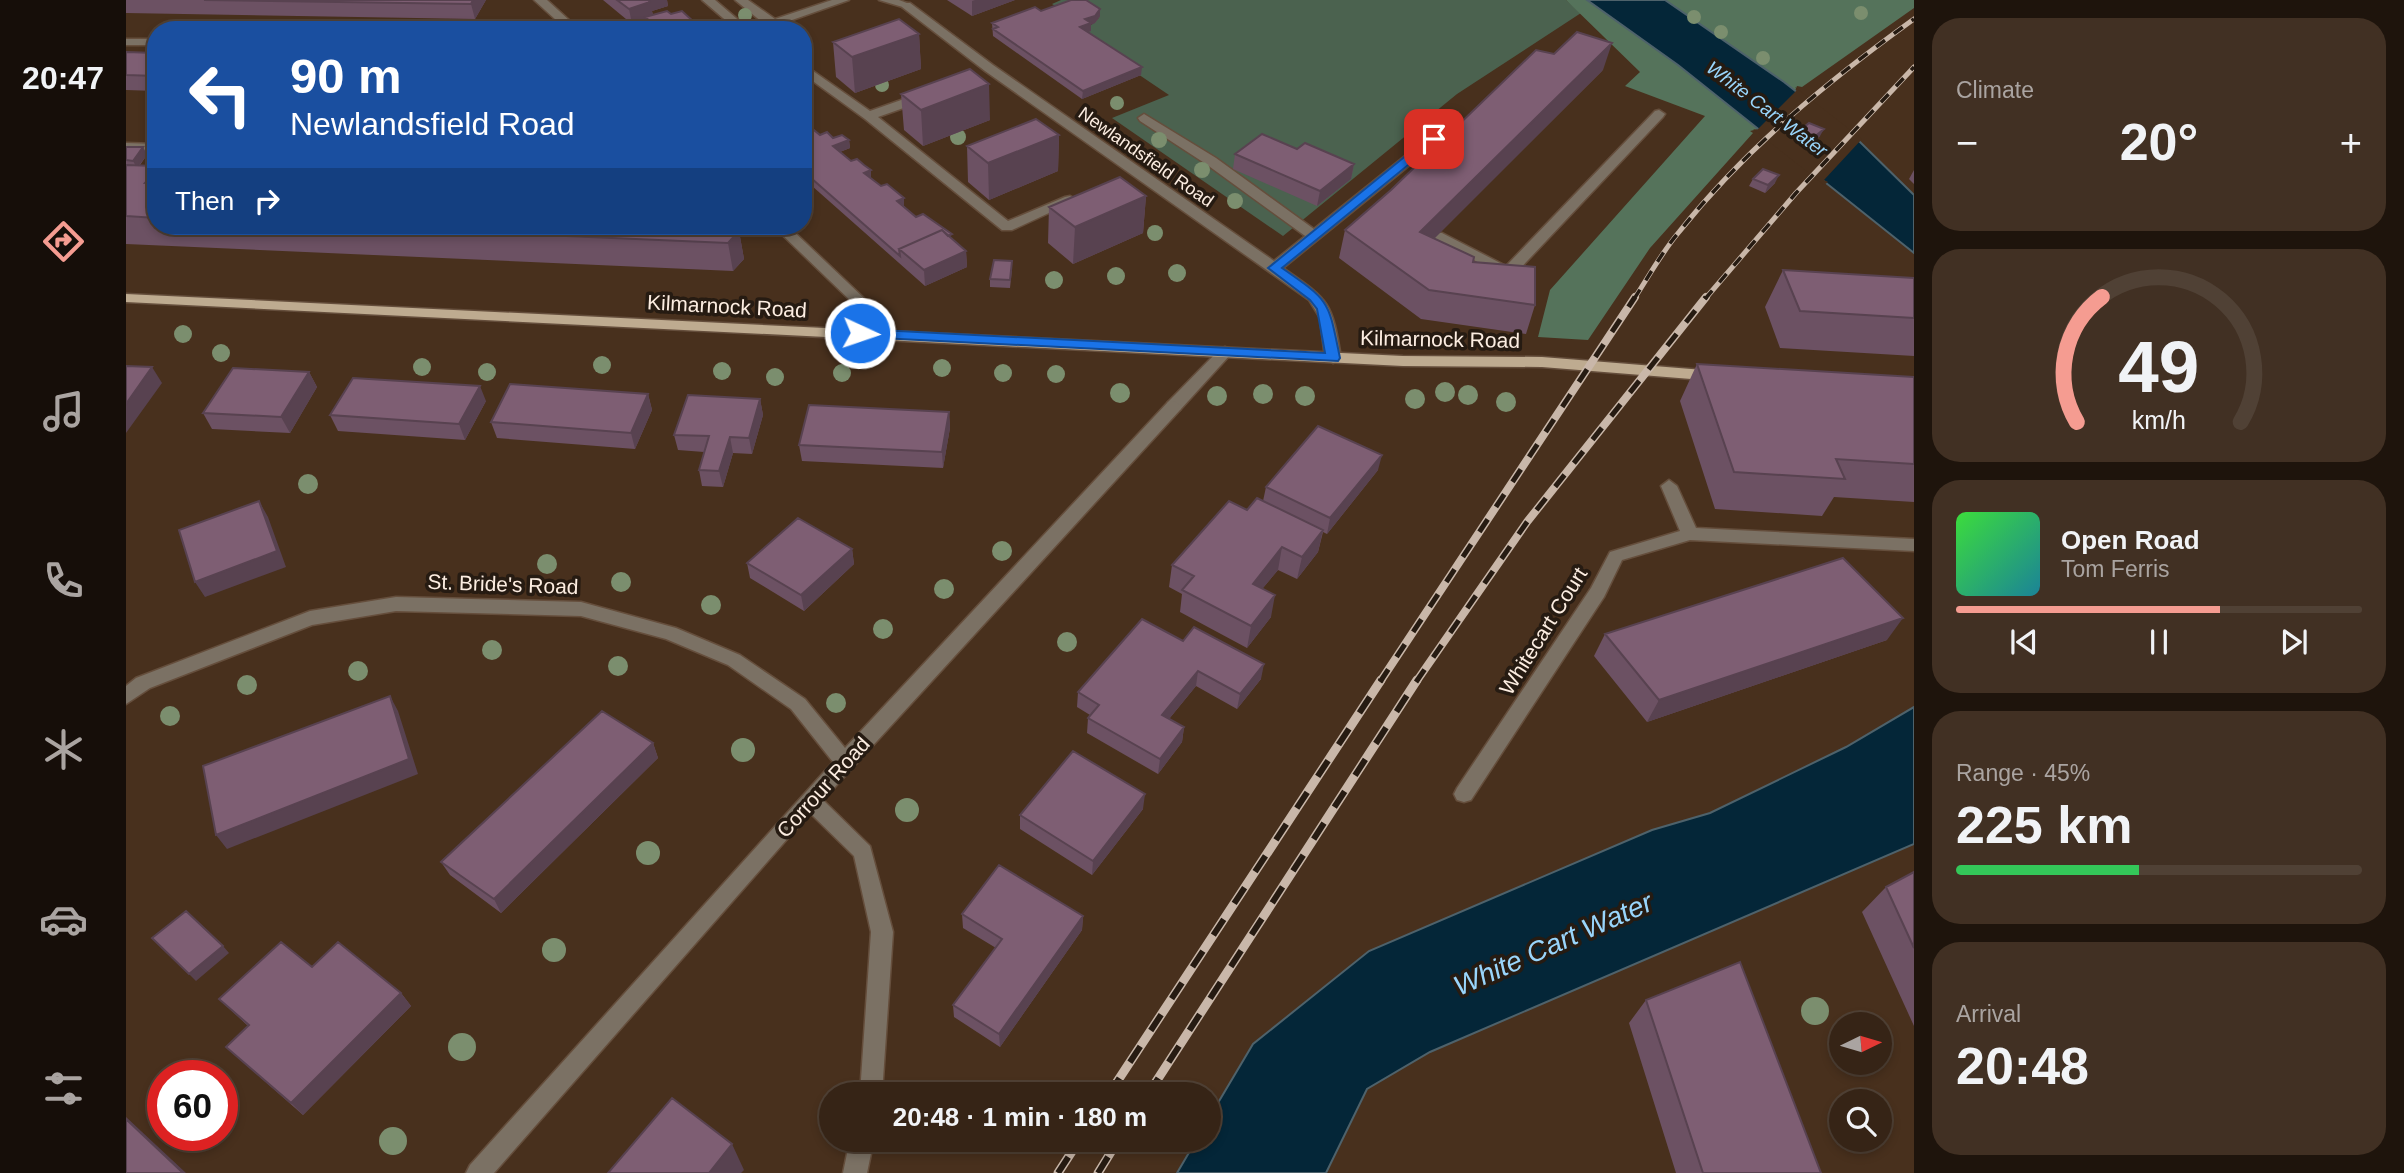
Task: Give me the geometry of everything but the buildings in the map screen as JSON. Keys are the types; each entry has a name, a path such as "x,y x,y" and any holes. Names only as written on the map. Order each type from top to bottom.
{"main road":[{"name":"Kilmarnock Road","path":"126,298 1434,363 1542,362 1738,377"}],"street":[{"path":"540,0 564,21"},
{"path":"708,0 733,21"},
{"path":"741,0 769,21"},
{"path":"781,21 843,0"},
{"path":"885,0 904,3"},
{"name":"Newlandsfield Road","path":"904,3 983,71 1315,297 1324,309 1333,358"},
{"path":"126,42 147,43"},
{"path":"812,75 869,116 1007,227 1078,196"},
{"path":"869,116 941,89"},
{"path":"1437,236 1508,273 1659,114"},
{"path":"1144,118 1211,161 1312,235"},
{"path":"1274,268 1434,139"},
{"path":"126,147 147,148"},
{"path":"1350,205 1373,213"},
{"path":"789,235 861,303 863,313 860,333"},
{"name":"Corrour Road","path":"478,1173 810,800 1225,352"},
{"path":"1669,486 1690,534"},
{"name":"Whitecart Court","path":"1464,794 1598,592 1613,559 1666,539 1690,534 1914,545"},
{"name":"St. Bride's Road","path":"126,696 143,683 310,618 396,604 582,609 670,633 734,660 798,704 845,762"},
{"path":"810,800 863,852 883,932 873,1082"},
{"path":"855,1173 859,1152"}],"green space":[{"path":"1061,0 1566,0 1581,13 1457,94 1283,236 1112,118 1169,95 1080,35 1100,16 1063,11 1052,4"},
{"path":"1566,0 1587,0 1678,65 1758,129 1750,131 1753,133 1650,248 1588,340 1538,337 1550,290 1705,116 1625,86 1640,72"},
{"path":"1665,0 1914,0 1914,8 1802,87 1797,86 1795,91"}],"water":[{"name":"White Cart Water","path":"1587,0 1665,0 1784,82 1859,141 1914,195 1914,253 1678,65"},
{"name":"White Cart Water","path":"1914,707 1914,844 1430,1052 1367,1089 1326,1173 1177,1173 1189,1152 1221,1152 1221,1098 1253,1044 1369,951 1652,830 1710,813 1846,747"}],"pier":[{"path":"1795,87 1862,139 1824,180 1828,182 1824,185 1753,129 1757,130 1797,90"}],"railway":[{"path":"1634,299 1673,240 1732,172 1789,117 1914,19"},
{"path":"1705,299 1796,193 1914,67"},
{"path":"1380,682 1635,297"},
{"path":"1416,682 1527,522 1706,297"},
{"path":"1117,1082 1381,680"},
{"path":"1156,1082 1417,680"},
{"path":"1058,1173 1072,1152"},
{"path":"1098,1173 1111,1152"}],"route":[{"path":"860,333 1333,358 1324,309 1315,297 1274,268 1434,139"}]}
